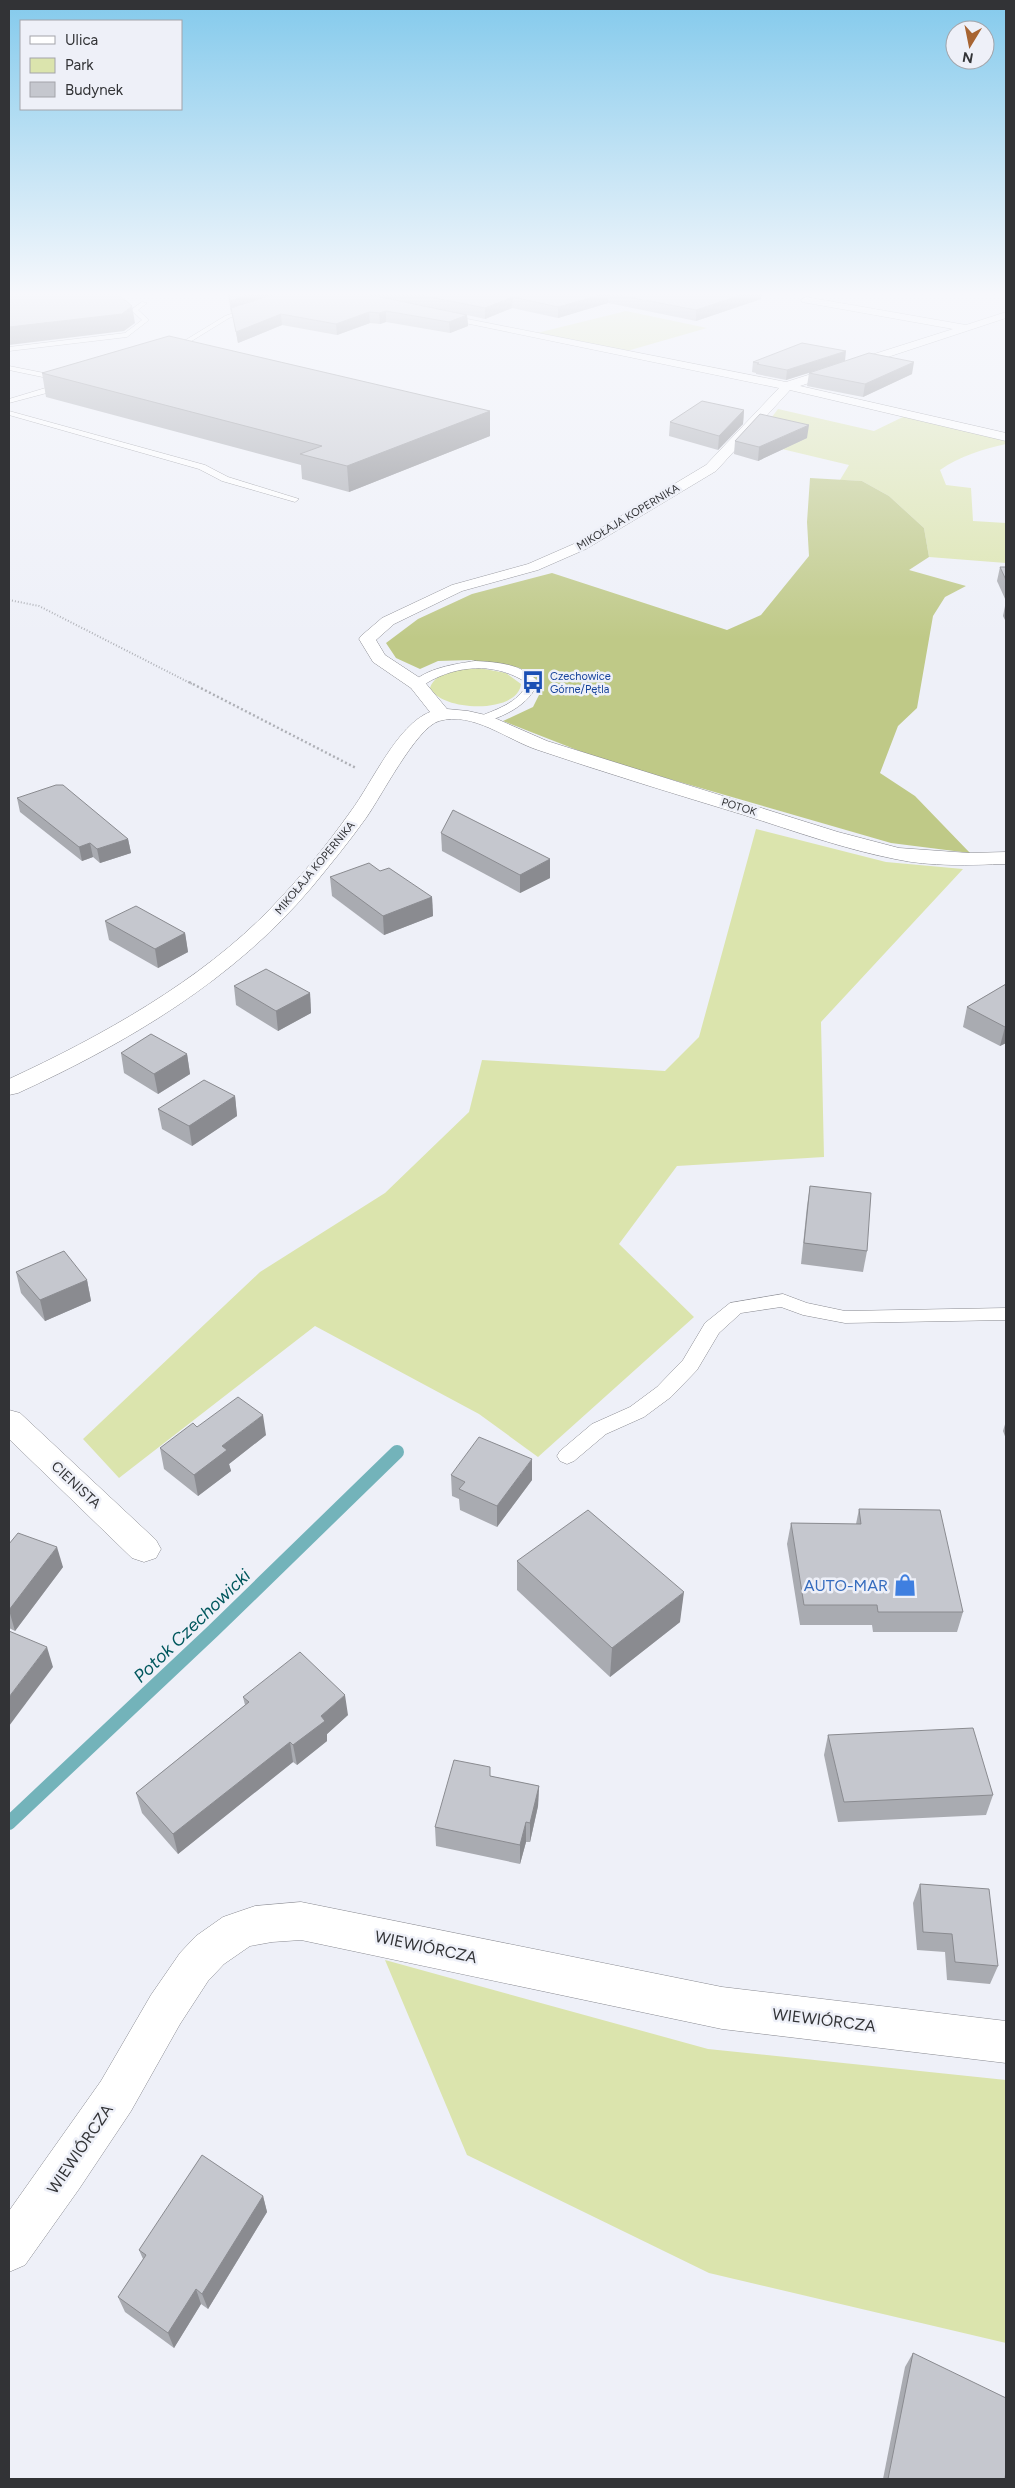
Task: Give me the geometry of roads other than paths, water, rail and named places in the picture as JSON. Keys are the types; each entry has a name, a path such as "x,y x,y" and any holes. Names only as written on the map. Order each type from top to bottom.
{"street":[{"name":"MIKOŁAJA KOPERNIKA","path":"417,684 379,658 367,639 388,621 457,588 534,567 581,546 711,468 768,407"},
{"path":"878,407 1006,437"},
{"path":"417,684 442,715"},
{"name":"MIKOŁAJA KOPERNIKA","path":"9,1088 47,1071 163,1005 229,957 282,909 358,816 419,727 425,721 442,715"},
{"name":"POTOK","path":"442,715 467,716 540,745 813,830 898,854 969,859 1006,858"},
{"name":"CIENISTA","path":"9,1421 144,1548"},
{"name":"WIEWIÓRCZA","path":"9,2249 116,2096 191,1969 227,1937 257,1922 301,1921 722,2008 1006,2042"}],"lane":[{"path":"9,413 202,467 225,479 295,499"},
{"path":"417,684 437,672 461,666 477,665 517,670 533,682 532,688 519,701 480,720"},
{"path":"567,1456 600,1429 638,1412 664,1392 690,1365 712,1328 736,1308 783,1300 803,1309 845,1317 1006,1314"}],"waterway":[{"name":"Potok Czechowicki","path":"9,1823 213,1631 397,1452"}],"place":[{"name":"Czechowice Górne/Pętla","path":"533,682"},
{"name":"AUTO-MAR","path":"905,1585"}]}
